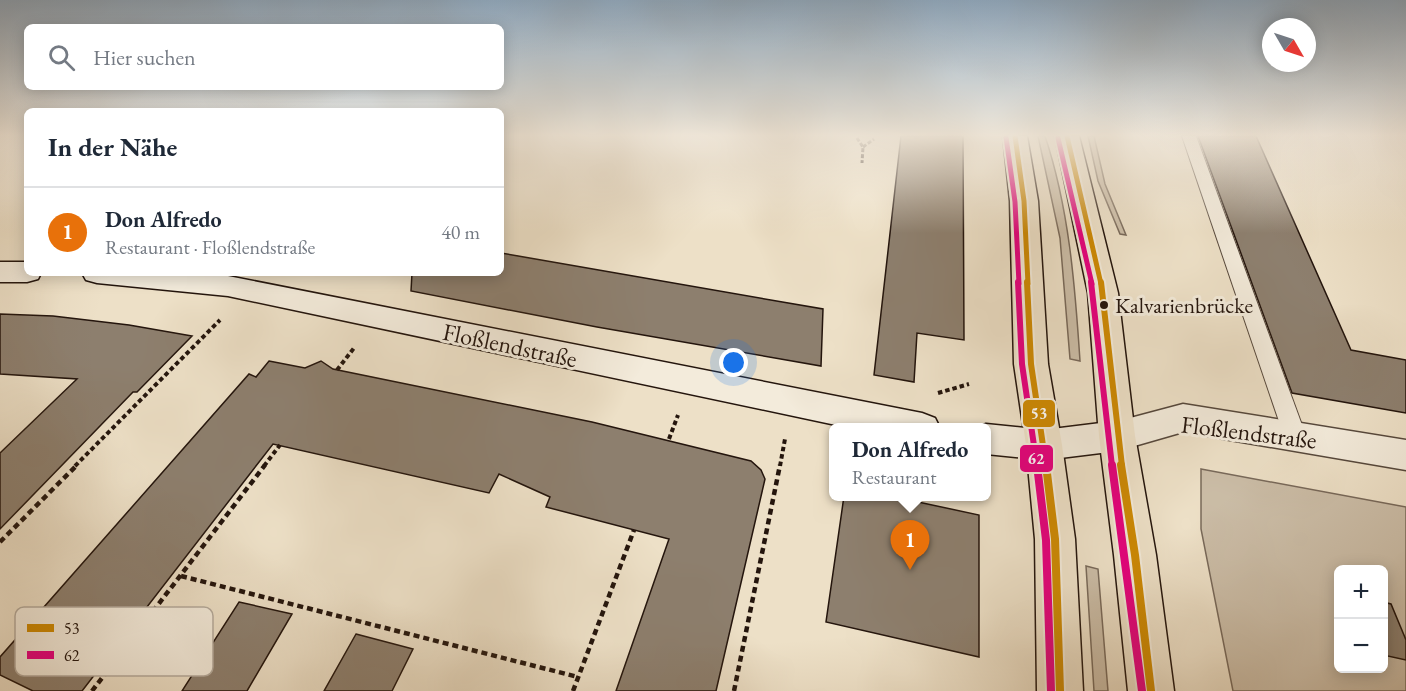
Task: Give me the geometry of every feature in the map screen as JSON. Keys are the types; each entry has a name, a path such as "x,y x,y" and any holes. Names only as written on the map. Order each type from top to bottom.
{"main road":[{"path":"1019,168 1024,201 1031,364 1044,445 1055,539 1060,691"},
{"path":"1074,168 1103,293 1117,436 1135,555 1151,691"},
{"path":"0,272 24,272"},
{"name":"Floßlendstraße","path":"158,276 199,278 588,361 898,423"},
{"name":"Floßlendstraße","path":"991,439 1044,445 1117,436 1183,418 1406,455"}],"lane":[{"path":"1200,168 1295,436"}],"path":[{"path":"0,542 250,290"},
{"path":"337,370 354,348"},
{"path":"734,691 793,401"},
{"path":"669,439 679,411"},
{"path":"157,607 280,445"},
{"path":"573,691 634,530"},
{"path":"181,576 578,678"},
{"path":"92,691 104,676"}],"shaded area":[{"path":"1045,168 1054,168 1060,191 1070,247 1080,361 1070,359 1060,238"},
{"path":"1095,168 1101,168 1105,184 1126,235 1120,234 1098,181"},
{"path":"1201,469 1406,507 1406,691 1233,691 1201,529"},
{"path":"1086,566 1098,569 1108,691 1094,691"}],"building":[{"path":"897,168 963,168 964,340 917,333 914,382 874,375"},
{"path":"1210,168 1270,168 1351,350 1406,360 1406,413 1292,393"},
{"path":"504,254 823,309 821,366 597,327 411,291 412,276 504,276"},
{"path":"0,314 53,316 129,325 192,336 137,392 133,392 0,529 0,453 77,379 0,374"},
{"path":"269,361 305,368 321,361 333,369 592,422 751,461 761,470 765,479 716,691 616,691 669,539 546,507 550,497 499,474 489,493 273,444 147,607 44,607 249,374 256,377"},
{"path":"843,501 913,501 979,515 979,657 826,622"},
{"path":"239,602 292,614 247,691 182,691 192,676 213,676 213,643"},
{"path":"1388,603 1391,604 1406,640 1406,660 1388,656"},
{"path":"356,634 413,649 392,691 324,691"},
{"path":"15,640 15,676 94,676 82,691 33,691 0,675 0,657"}],"transit line":[{"name":"62","path":"1010,168 1015,202 1022,364 1035,446 1046,540 1051,691"},
{"name":"53","path":"1019,168 1024,201 1031,364 1044,445 1055,539 1060,691"},
{"name":"62","path":"1065,168 1094,294 1108,437 1126,556 1142,691"},
{"name":"53","path":"1074,168 1103,293 1117,436 1135,555 1151,691"}],"place":[{"name":"Kalvarienbrücke","path":"1104,305"},
{"name":"Don Alfredo","path":"910,570"}]}
